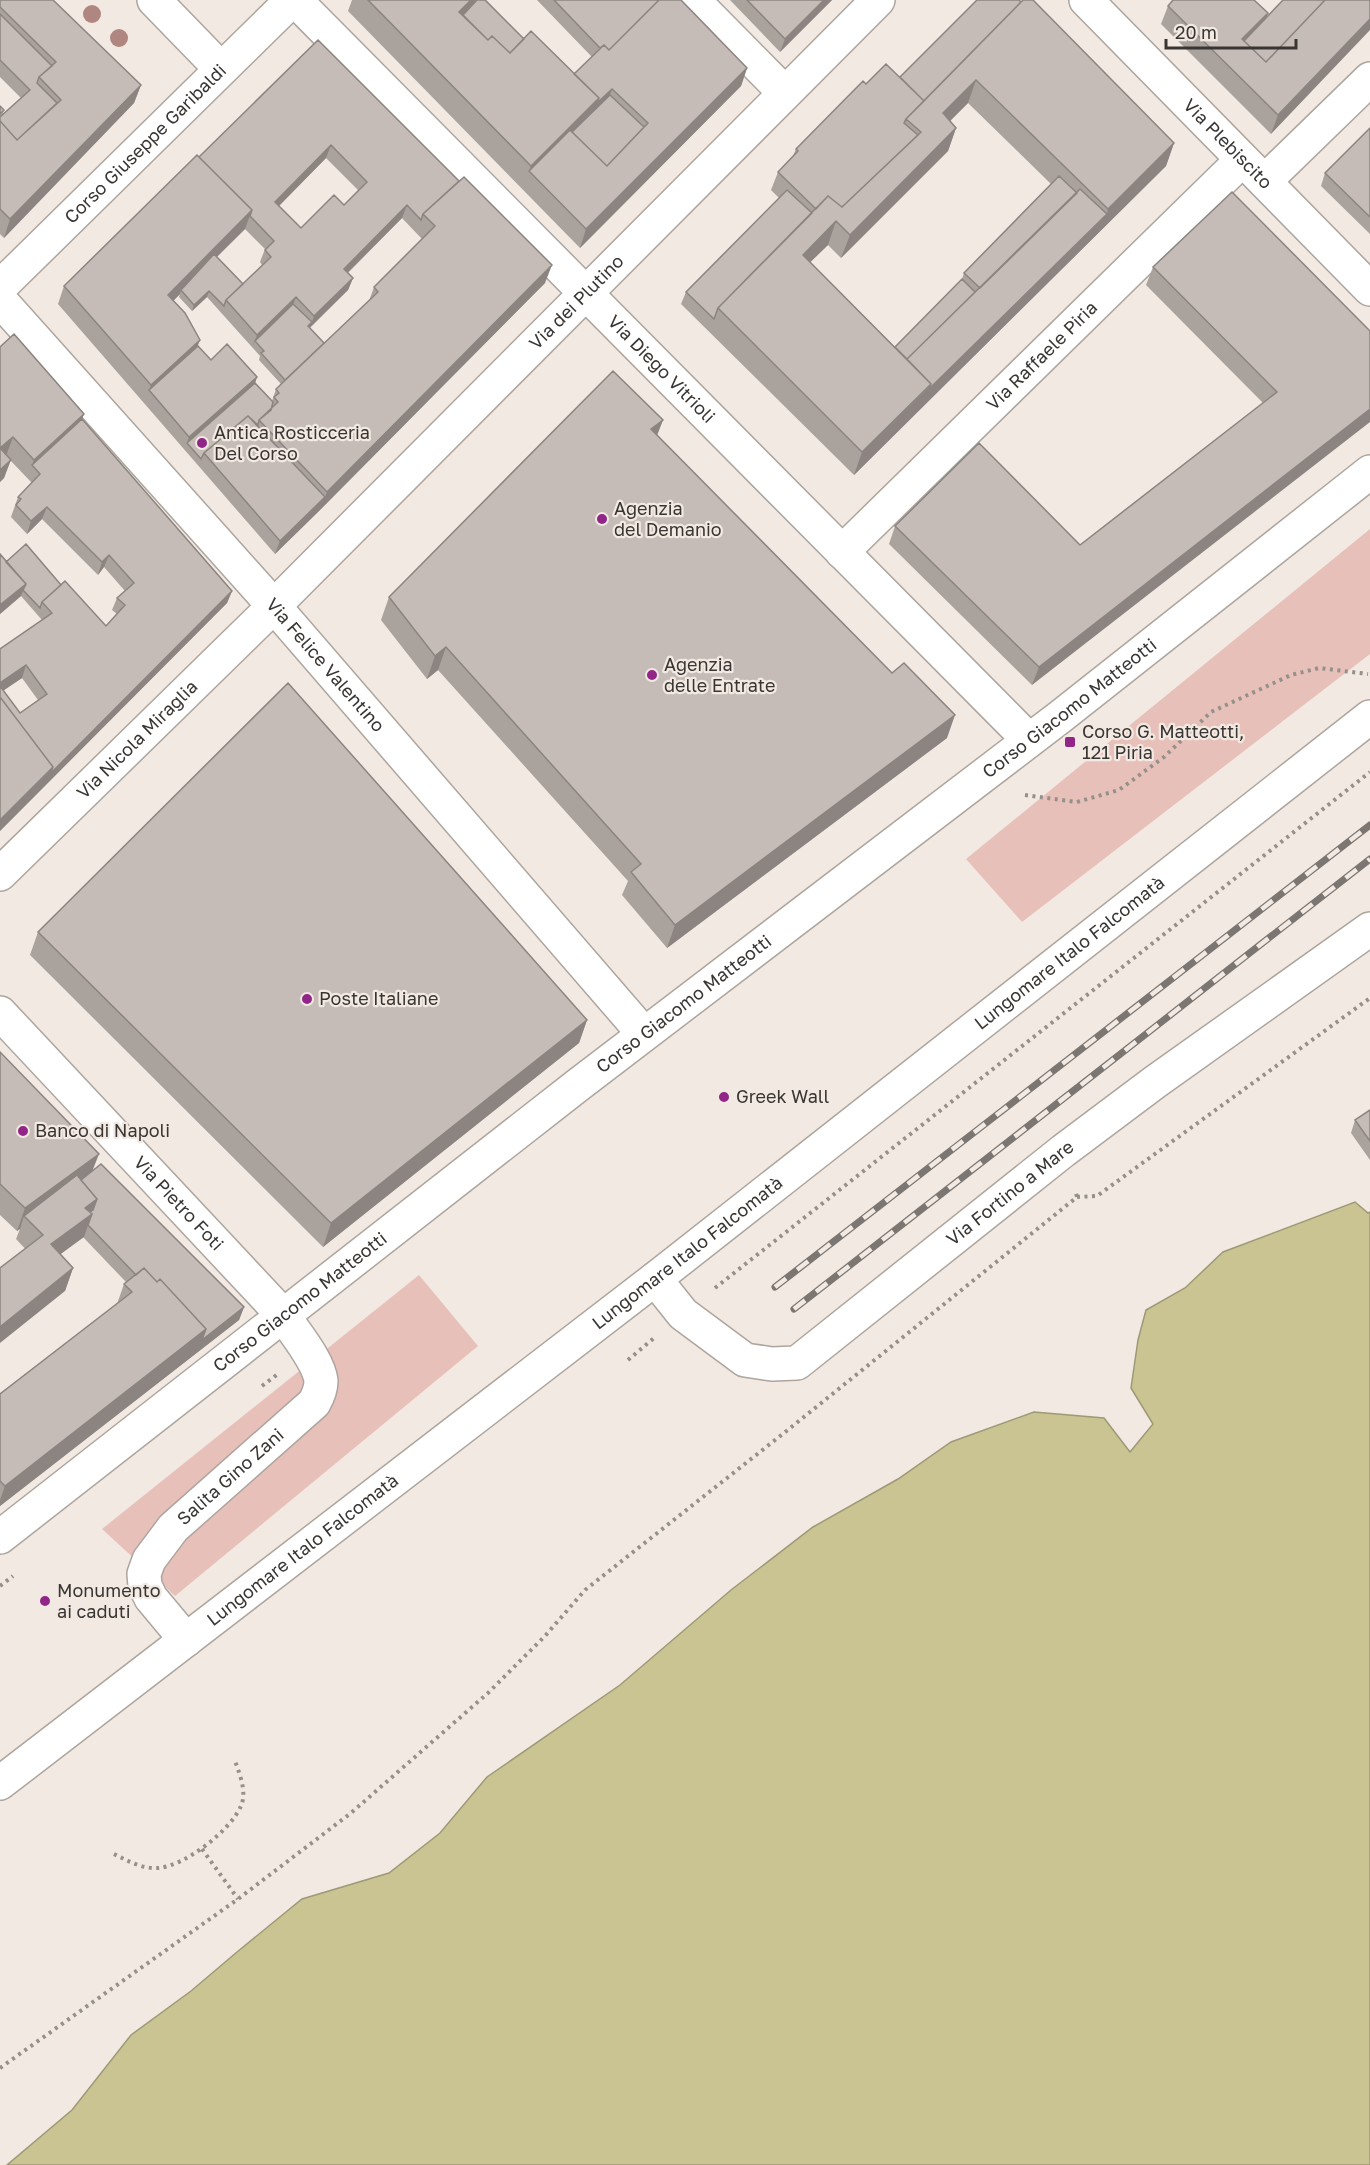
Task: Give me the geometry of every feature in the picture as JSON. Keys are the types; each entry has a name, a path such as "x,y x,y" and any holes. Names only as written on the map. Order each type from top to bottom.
{"street":[{"path":"154,0 221,69"},
{"name":"Corso Giuseppe Garibaldi","path":"0,287 293,0"},
{"name":"Via Diego Vitrioli","path":"293,0 1029,740"},
{"path":"693,0 785,93"},
{"name":"Via dei Plutino","path":"274,606 878,0"},
{"name":"Via Plebiscito","path":"1103,6 1254,170 1370,289"},
{"name":"Via Raffaele Piria","path":"842,552 1254,170 1370,79"},
{"name":"Via Felice Valentino","path":"0,300 274,606 644,1034"},
{"name":"Corso Giacomo Matteotti","path":"0,1537 644,1034 1029,740 1370,472"},
{"name":"Via Nicola Miraglia","path":"0,874 274,606"},
{"name":"Lungomare Italo Falcomatà","path":"1,1780 655,1279 1370,717"},
{"name":"Via Fortino a Mare","path":"655,1279 684,1314 745,1360 772,1364 796,1363 1063,1151 1155,1082 1370,929"},
{"name":"Via Pietro Foti","path":"0,1013 284,1315"},
{"name":"Salita Gino Zani","path":"186,1640 151,1598 144,1574 149,1560 173,1528 314,1403 318,1396 321,1382 318,1369 284,1315"}],"path":[{"path":"1022,795 1077,802 1119,790 1164,757 1211,712 1291,675 1319,668 1368,674"},
{"path":"628,1360 1370,772"},
{"path":"0,2068 238,1899 351,1813 488,1693 545,1636 585,1590 1077,1197 1097,1196 1370,999"},
{"path":"1063,1151 1077,1197"},
{"path":"114,1854 138,1866 158,1868 183,1861 202,1850 242,1805 243,1785 235,1761"},
{"path":"202,1850 238,1899"}],"shaded area":[{"path":"1370,529 1370,654 1022,922 966,859"},
{"path":"1355,1202 1368,1213 1370,1212 1370,2165 7,2165 72,2110 131,2035 191,1991 302,1899 389,1873 440,1833 487,1777 620,1685 731,1590 813,1527 898,1479 951,1442 1034,1412 1104,1418 1130,1452 1153,1424 1131,1388 1138,1340 1146,1310 1185,1288 1223,1252"},
{"path":"419,1275 478,1346 175,1596 102,1529"}],"building":[{"path":"0,0 53,0 141,85 10,219 0,209 0,121 17,140 61,100 39,77 56,62 0,7"},
{"path":"368,0 471,0 459,12 488,40 492,36 510,53 531,31 599,98 531,166"},
{"path":"477,0 485,0 524,39 510,53 492,36 488,40 463,15"},
{"path":"554,0 659,0 609,50 604,45 600,48"},
{"path":"659,0 681,0 747,68 586,229 529,171 570,130 607,166 648,123 612,89 597,103 599,98 574,74 604,45 609,50"},
{"path":"747,0 824,0 785,39"},
{"path":"977,0 1019,0 1021,2 924,101 900,77"},
{"path":"1023,0 1033,0 1174,143 1108,209 976,80 943,113 956,128 850,235 836,221 803,255 931,384 862,452 718,308 828,196 842,207 921,132 906,119"},
{"path":"1173,0 1254,0 1268,13 1242,39 1266,62 1325,0 1370,0 1370,19 1278,115 1168,6"},
{"path":"1283,0 1325,0 1266,62 1244,41"},
{"path":"0,14 52,66 39,77 37,83 57,103 17,140 0,121 0,117 30,90 0,60"},
{"path":"318,40 459,181 423,214 421,220 407,205 344,269 353,278 314,316 296,297 257,335 226,300 271,257 265,250 274,241 250,216 252,210 199,157","holes":["331,145 367,182 344,205 334,195 301,228 275,202"]},
{"path":"886,64 924,101 904,123 918,135 842,207 828,196 816,209 778,172 798,151 796,149 863,81 866,84"},
{"path":"610,95 644,127 607,166 572,132"},
{"path":"1370,128 1370,217 1325,173"},
{"path":"197,155 252,210 168,295 185,313 200,340 151,385 64,286"},
{"path":"1059,176 1077,193 980,288 964,273"},
{"path":"464,177 552,265 327,492 259,420 278,402 274,397 279,393 276,389 378,292 374,287 435,226 423,214"},
{"path":"1080,189 1107,214 929,389 931,384 907,359"},
{"path":"787,190 812,213 718,308 714,319 686,292"},
{"path":"1232,192 1370,331 1370,409 1039,667 895,526 979,443 1080,545 1277,392 1153,267"},
{"path":"214,254 243,284 226,300 224,306 209,291 194,305 181,290"},
{"path":"962,279 975,292 907,359 895,347"},
{"path":"293,304 312,322 308,326 324,343 285,380 261,353 264,351 255,341"},
{"path":"14,334 84,414 34,460 13,437 0,448 0,347"},
{"path":"227,344 257,377 189,437 149,390 198,346 211,360"},
{"name":"Agenzia delle Entrate","path":"613,371 663,420 651,429 892,673 904,663 955,715 675,925 631,872 641,864 446,647 435,656 389,597"},
{"path":"255,383 273,402 271,410 259,420 258,425 248,416 204,453 201,459 187,443"},
{"path":"248,416 325,497 280,541 204,453"},
{"path":"82,419 232,591 51,773 53,767 0,697 0,686 20,713 47,694 26,665 0,683 0,649 52,613 42,602 65,581 106,626 125,605 117,598 134,583 109,555 102,562 47,507 31,521 16,505 21,499 18,497 40,474 32,465"},
{"path":"0,448 11,460 0,470"},
{"path":"26,544 61,585 42,602 40,608 23,590 26,584 6,562"},
{"path":"0,554 26,584 0,605"},
{"name":"Poste Italiane","path":"288,683 587,1020 331,1223 38,932"},
{"path":"0,697 53,767 0,820"},
{"name":"Banco di Napoli","path":"0,1052 99,1154 25,1208 0,1184"},
{"path":"1370,1110 1370,1141 1355,1120"},
{"path":"101,1164 244,1307 202,1340 206,1329 160,1279 157,1282 144,1268 136,1275 88,1225 92,1214 90,1212 97,1199 81,1180"},
{"path":"77,1175 97,1199 85,1208 92,1214 51,1244 73,1268 0,1327 0,1268 43,1235 24,1216"},
{"path":"144,1268 157,1282 160,1279 206,1329 5,1486 0,1481 0,1394 132,1292 124,1284"}],"railway":[{"path":"775,1287 1370,825"},
{"path":"794,1309 1370,859"}],"place":[{"name":"Antica Rosticceria Del Corso","path":"202,443"},
{"name":"Agenzia del Demanio","path":"602,519"},
{"name":"Agenzia delle Entrate","path":"652,675"},
{"name":"Corso G. Matteotti, 121 Piria","path":"1070,742"},
{"name":"Poste Italiane","path":"307,999"},
{"name":"Greek Wall","path":"724,1097"},
{"name":"Banco di Napoli","path":"23,1131"},
{"name":"Monumento ai caduti","path":"45,1601"}]}
